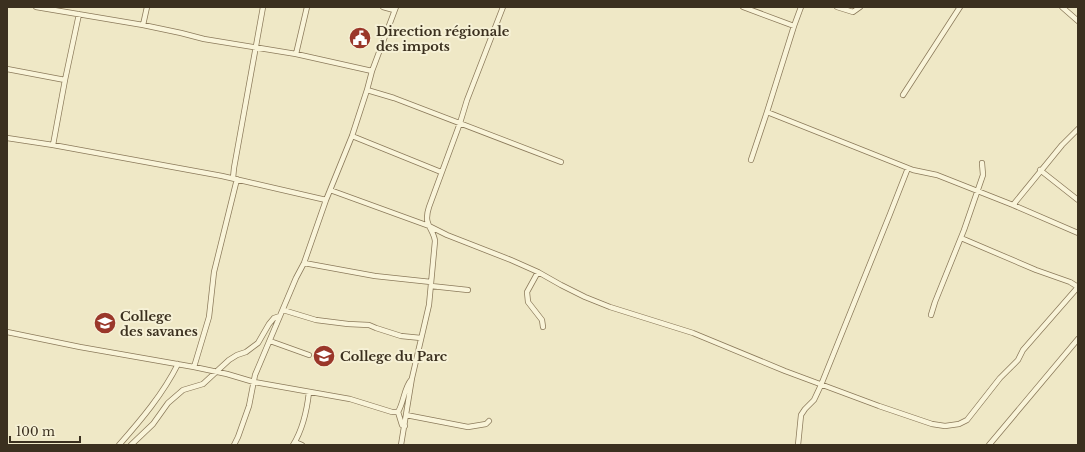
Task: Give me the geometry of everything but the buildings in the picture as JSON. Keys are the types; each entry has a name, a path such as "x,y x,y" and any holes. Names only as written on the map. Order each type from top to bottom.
{"street":[{"path":"36,7 98,17 181,33 204,39 296,54 372,71"},
{"path":"143,26 147,7"},
{"path":"194,367 209,317 214,272 235,178 234,168 263,7"},
{"path":"296,54 307,7"},
{"path":"234,445 249,406 255,375 296,278 304,264 326,200 352,136 368,90 372,71 395,8 383,7"},
{"path":"401,445 412,378 429,305 435,241 427,218 429,207 467,100 503,7"},
{"path":"743,7 794,26"},
{"path":"751,160 768,112 801,7"},
{"path":"837,7 853,12 860,7"},
{"path":"903,95 960,7"},
{"path":"1062,7 1078,20"},
{"path":"54,145 65,80 79,14"},
{"path":"7,69 65,80"},
{"path":"368,90 394,98 560,162"},
{"path":"768,112 908,168 937,175 1078,233"},
{"path":"1012,205 1040,170 1078,129"},
{"path":"352,136 441,172"},
{"path":"7,138 54,145 235,178 326,200"},
{"path":"931,315 961,238 983,175 982,163"},
{"path":"798,445 801,415 814,400 821,385 908,168"},
{"path":"1040,170 1078,200"},
{"path":"330,190 429,226 447,235 511,260 604,305 693,334 821,385 932,424 945,426 959,424 967,420 1000,378 1018,360 1024,350 1078,287 1070,282 1036,270 961,238"},
{"path":"304,264 468,290"},
{"path":"538,272 527,292 528,302 542,320 543,327"},
{"path":"283,310 298,316 316,320 369,325 401,336 421,338"},
{"path":"131,445 153,424 168,403 183,390 203,384 233,357 246,352 258,343 269,324 274,318 280,316"},
{"path":"7,332 80,347 194,367 228,374 254,382 350,399 392,412 398,412"},
{"path":"989,445 1078,339"},
{"path":"270,341 309,355"},
{"path":"119,445 149,410 172,377 178,364"},
{"path":"405,426 402,425 400,421 398,412 402,406 407,387 412,378"},
{"path":"302,445 294,443 306,412 309,392"},
{"path":"406,415 468,427 486,424 489,421"}],"place":[{"name":"Direction régionale des impots","path":"360,38"},
{"name":"College des savanes","path":"105,323"},
{"name":"College du Parc","path":"324,356"}]}
